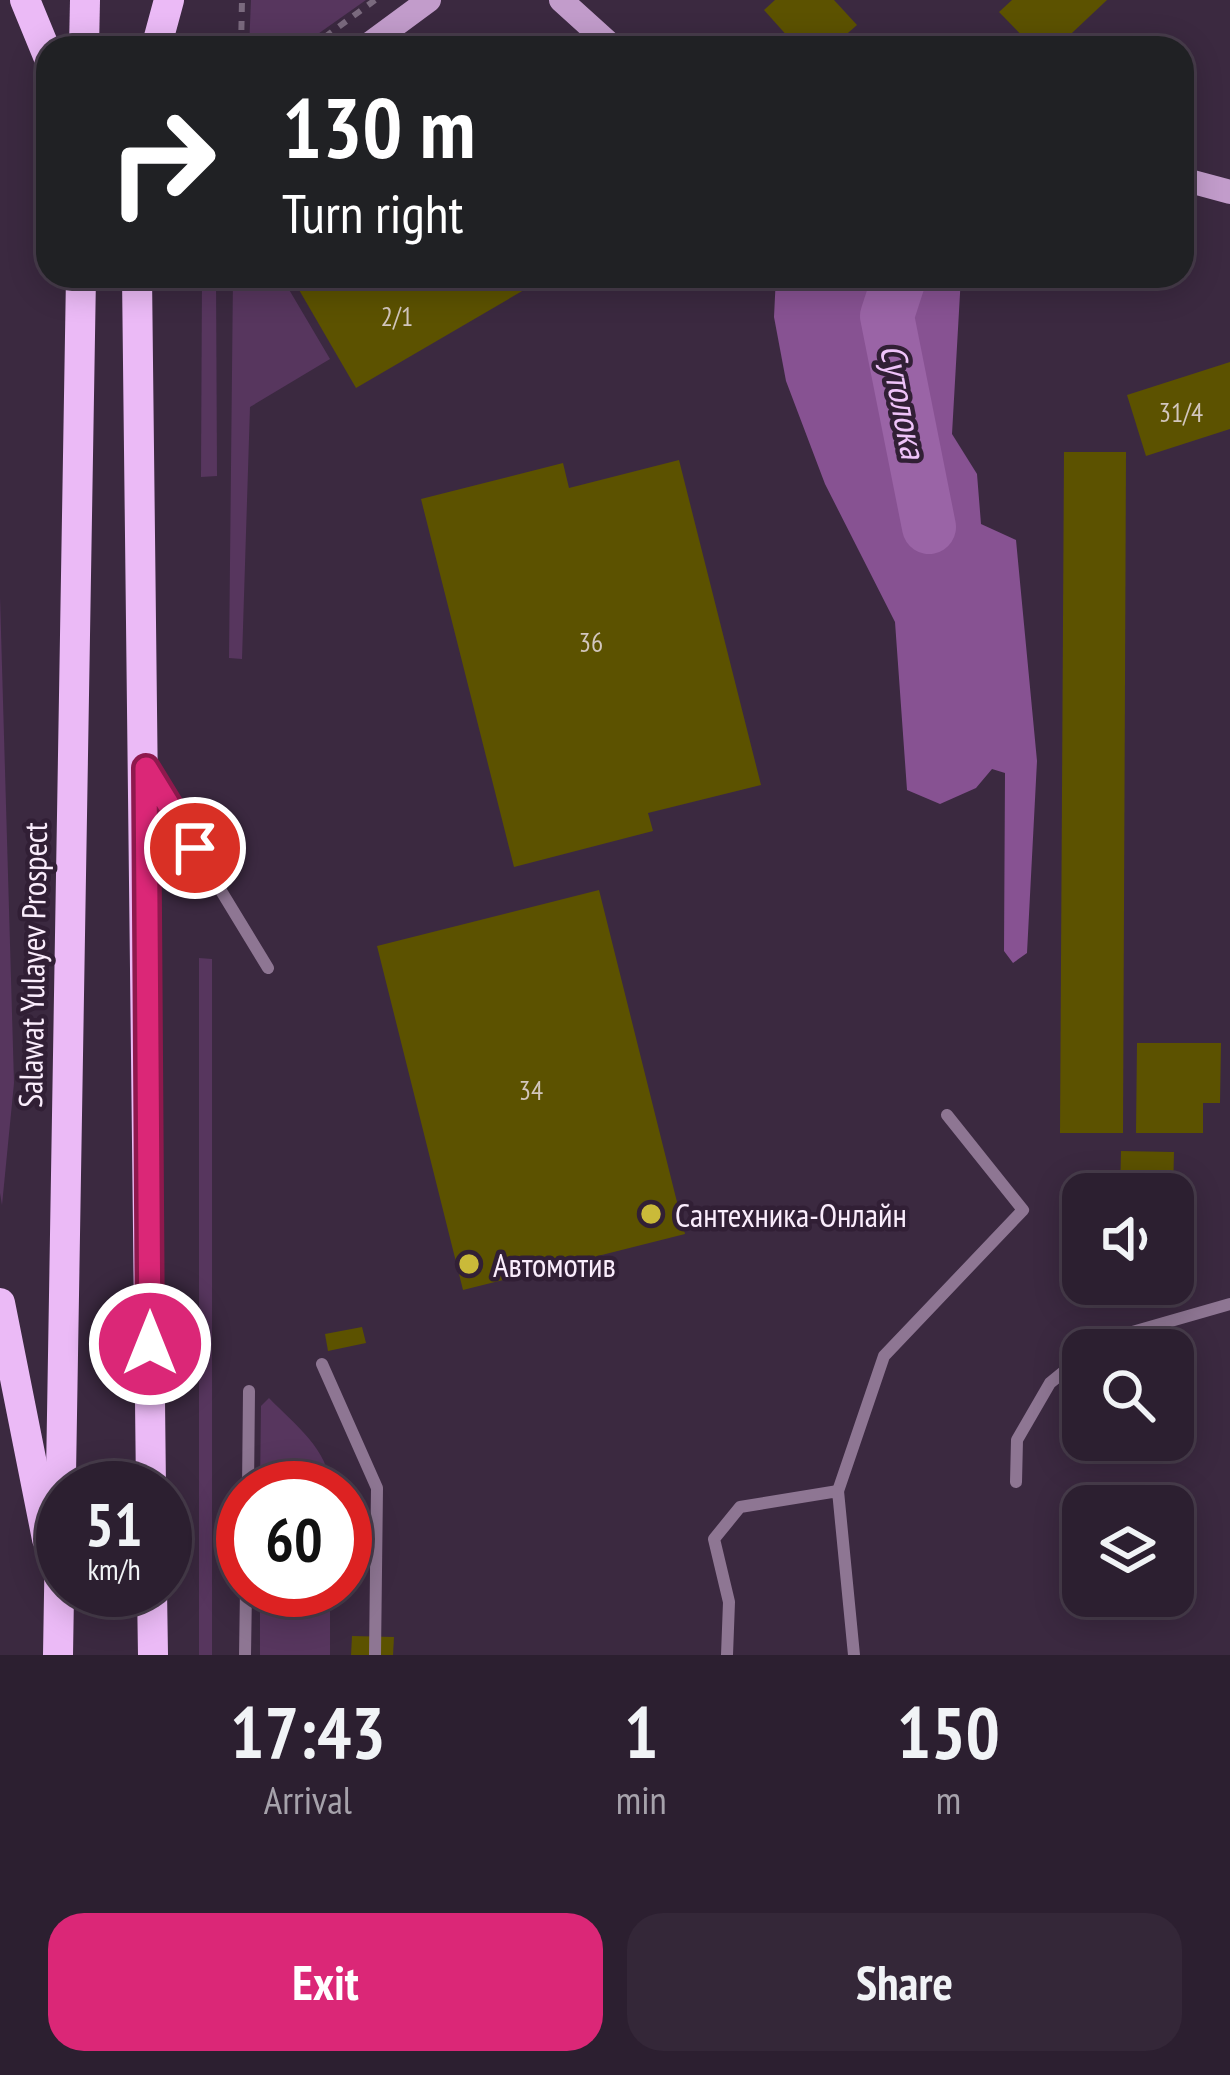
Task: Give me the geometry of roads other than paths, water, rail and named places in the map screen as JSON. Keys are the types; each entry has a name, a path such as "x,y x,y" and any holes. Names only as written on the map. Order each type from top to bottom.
{"main road":[{"path":"26,0 40,36"},
{"path":"84,36 85,0"},
{"path":"151,0 152,36"},
{"path":"156,36 169,0"},
{"path":"380,36 429,0"},
{"path":"561,0 601,36"},
{"path":"1194,182 1230,192"},
{"name":"Salawat Yulayev Prospect","path":"61,1461 81,288"},
{"path":"137,288 152,1461"},
{"path":"0,1304 36,1484"},
{"name":"Salawat Yulayev Prospect","path":"58,1655 59,1617"},
{"path":"152,1617 153,1655"}],"lane":[{"path":"146,768 268,968"},
{"path":"854,1655 838,1491 884,1356 1022,1210 947,1115"},
{"path":"1143,1329 1230,1304"},
{"path":"322,1364 377,1487 374,1655"},
{"path":"1016,1482 1017,1441 1050,1382 1062,1372"},
{"path":"248,1461 249,1391"},
{"path":"727,1655 730,1602 714,1539 740,1507 838,1491"},
{"path":"245,1655 246,1617"}],"waterway":[{"name":"Сутолока","path":"896,288 887,316 929,527"}],"place":[{"name":"Сантехника-Онлайн","path":"651,1214"},
{"name":"Автомотив","path":"469,1264"}]}
